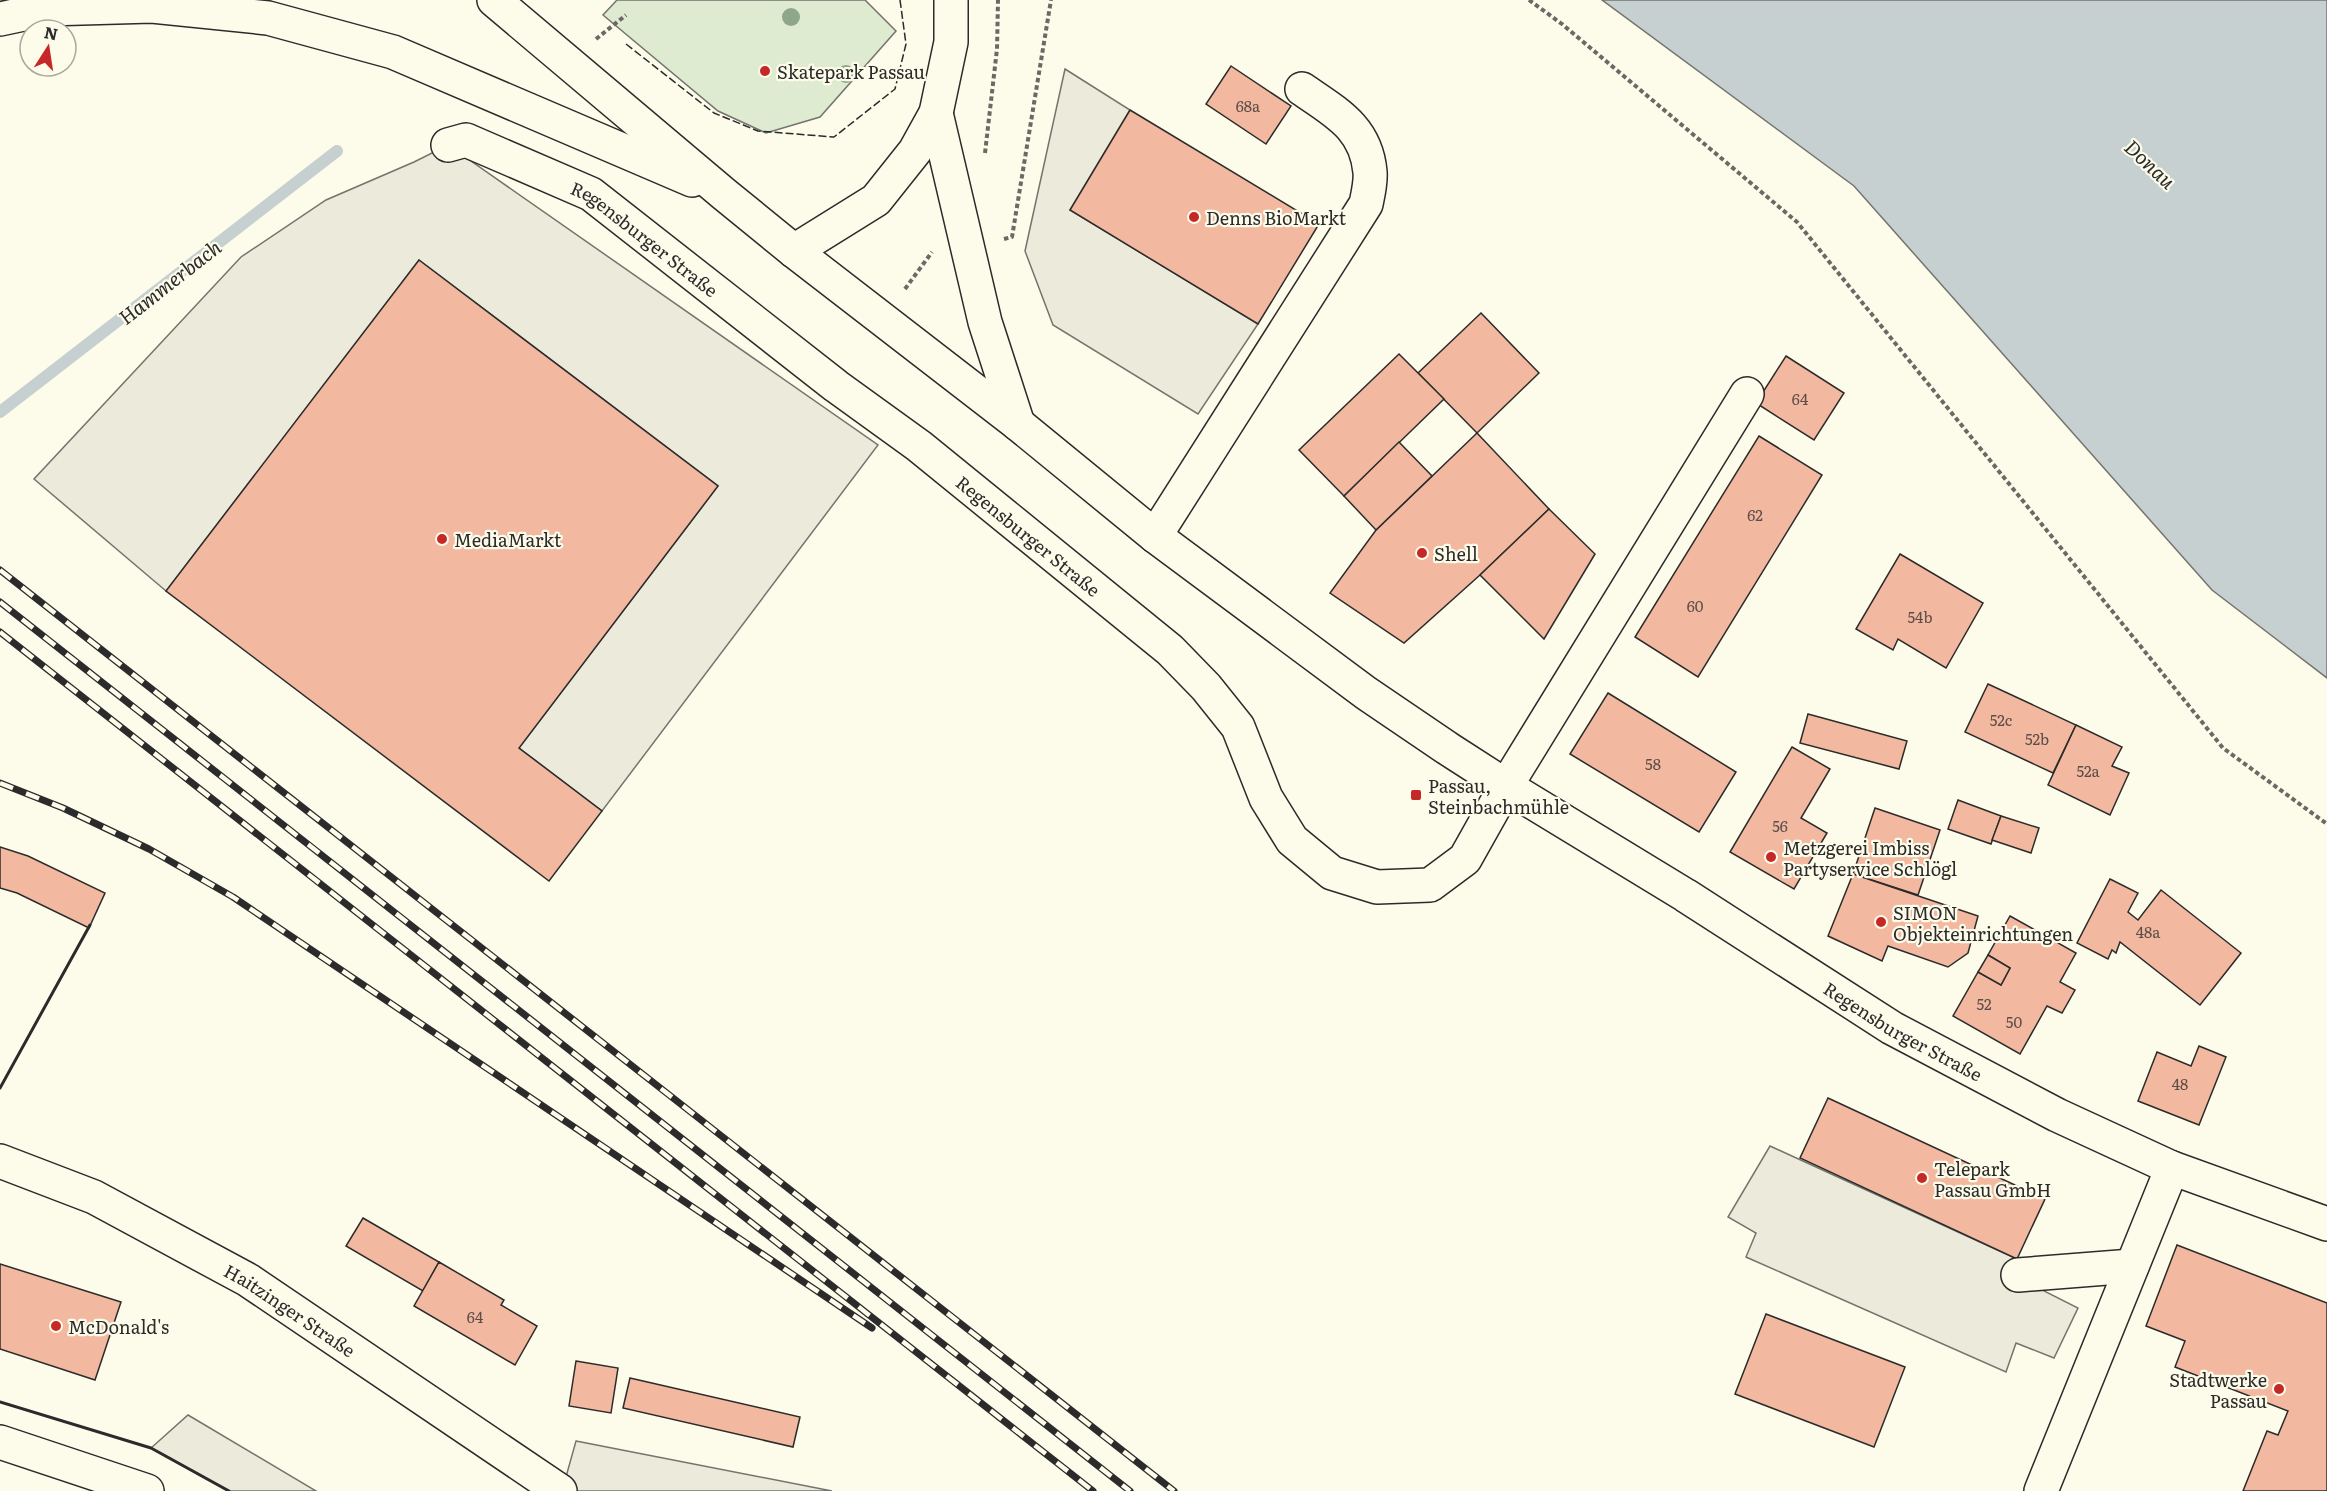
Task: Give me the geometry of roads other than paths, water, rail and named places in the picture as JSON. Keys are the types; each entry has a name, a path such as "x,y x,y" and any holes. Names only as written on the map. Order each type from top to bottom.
{"main road":[{"name":"Regensburger Straße","path":"494,0 794,251 1018,424 1155,536 1366,693 1506,786 1685,895 1892,1028 2057,1115 2172,1168 2327,1224"},
{"path":"794,251 876,200 915,152 936,113 951,42 951,0"},
{"path":"0,19 47,9 152,6 268,18 393,52 724,194"},
{"path":"1155,536 1366,204 1371,174 1367,150 1351,123 1302,89"},
{"path":"936,113 985,322 1018,424"},
{"name":"Regensburger Straße","path":"457,142 591,194 852,412 919,446 1170,650 1206,687 1238,727 1266,798 1292,840 1332,873 1377,887 1430,885 1465,859 1506,786"},
{"path":"1506,786 1748,394"},
{"name":"Haitzinger Straße","path":"0,1161 94,1197 248,1280 560,1491"},
{"path":"2041,1491 2172,1168"},
{"path":"2018,1275 2132,1266"},
{"path":"0,1442 147,1491"}],"water":[{"name":"Donau","path":"1602,0 2327,0 2327,678 2212,590 1854,186"}],"waterway":[{"name":"Hammerbach","path":"0,412 337,151"}],"railway":[{"path":"0,570 1174,1491"},
{"path":"0,602 1130,1491"},
{"path":"0,632 1093,1491"},
{"path":"0,783 63,808 149,849 233,897 872,1328"}],"place":[{"name":"Skatepark Passau","path":"765,71"},
{"name":"Denns BioMarkt","path":"1194,217"},
{"name":"MediaMarkt","path":"442,539"},
{"name":"Shell","path":"1422,553"},
{"name":"Passau, Steinbachmühle","path":"1416,795"},
{"name":"Metzgerei Imbiss Partyservice Schlögl","path":"1771,857"},
{"name":"SIMON Objekteinrichtungen","path":"1881,922"},
{"name":"Telepark Passau GmbH","path":"1922,1178"},
{"name":"McDonald's","path":"56,1326"},
{"name":"Stadtwerke Passau","path":"2279,1389"}]}
